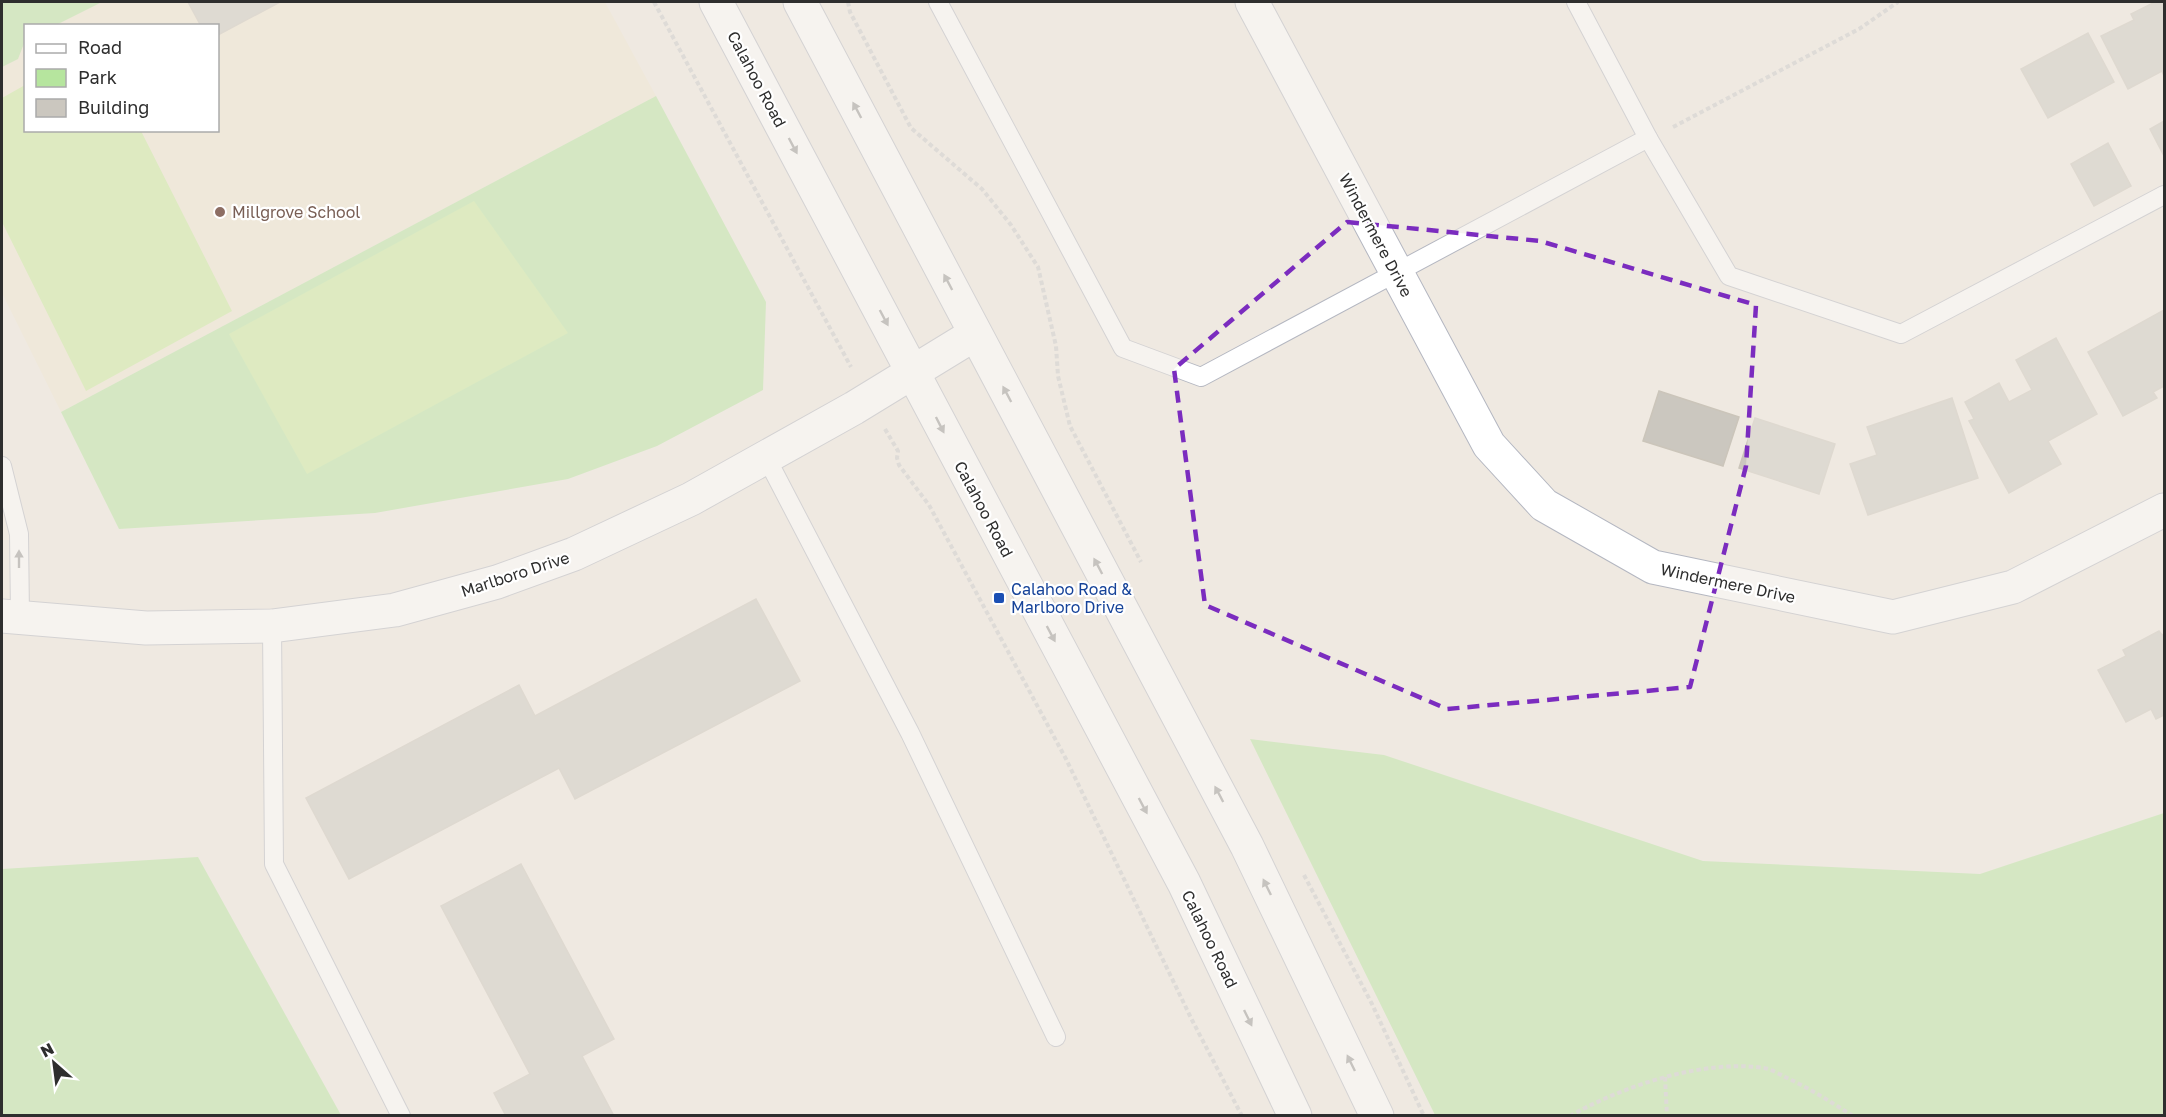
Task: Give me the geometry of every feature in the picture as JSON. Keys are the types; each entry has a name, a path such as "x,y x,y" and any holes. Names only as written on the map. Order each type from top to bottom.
{"main road":[{"name":"Calahoo Road","path":"716,2 1184,883 1294,1116"},
{"path":"800,2 1247,846 1377,1116"},
{"name":"Windermere Drive","path":"1252,2 1489,445 1544,505 1653,567 1893,617 2013,586 2164,510"},
{"name":"Marlboro Drive","path":"10,616 146,628 272,626 395,610 497,582 574,554 691,500 767,459 975,334"}],"lane":[{"path":"938,2 1123,348 1201,378 1648,138"},
{"path":"1576,2 1648,138 1729,276 1901,334 2164,195"},
{"path":"767,459 910,734 1056,1037"},
{"path":"2,466 19,534 10,616"},
{"path":"272,626 274,864 401,1116"}],"path":[{"path":"654,2 898,451 899,465 929,505 1066,759 1192,1020 1242,1116"},
{"path":"848,2 850,12 911,128 982,189 1011,225 1038,267 1056,346 1058,376 1070,426 1141,562"},
{"path":"1648,138 1682,124 1849,34 1898,2"},
{"path":"1300,867 1372,1004 1424,1116"},
{"path":"1570,1116 1593,1102 1622,1090 1665,1077 1716,1067 1766,1068 1807,1087 1853,1116"},
{"path":"1665,1077 1667,1116"}],"highlighted area":[{"path":"1347,222 1540,241 1756,305 1746,466 1690,687 1447,709 1205,605 1174,369"}],"shaded area":[{"name":"Millgrove School","path":"2,2 605,2 656,96 61,412 2,293"}],"green space":[{"path":"2,2 102,2 58,24 24,24 24,44 18,59 2,67"},
{"path":"24,86 24,132 142,132 232,311 86,391 2,222 2,98"},
{"path":"656,96 766,302 763,390 657,446 568,479 375,513 119,529 61,412"},
{"path":"474,201 568,333 307,474 229,334"},
{"path":"1250,739 1384,755 1703,861 1980,874 2164,813 2164,1115 1435,1115"},
{"path":"198,857 341,1115 2,1115 2,869"}],"building":[{"path":"188,2 280,2 219,34 219,24 200,24"},
{"path":"2155,2 2164,2 2164,76 2162,71 2128,89 2101,36 2134,20 2131,14"},
{"path":"2088,33 2114,82 2048,118 2021,69"},
{"path":"2164,121 2164,156 2150,129"},
{"path":"2108,143 2131,186 2094,206 2071,164"},
{"path":"2164,310 2164,386 2153,392 2157,398 2123,416 2088,352"},
{"path":"2056,338 2097,414 2048,441 2061,464 2009,493 1969,421 1974,419 1965,402 1999,383 2009,402 2032,390 2016,360"},
{"path":"1659,391 1739,417 1723,466 1643,441"},
{"path":"1952,398 1978,478 1868,515 1850,464 1877,455 1867,427"},
{"path":"1755,418 1835,444 1819,494 1739,468"},
{"path":"756,599 800,681 575,799 559,768 349,879 306,798 519,685 535,716"},
{"path":"2159,631 2162,635 2164,634 2164,715 2156,719 2151,709 2126,722 2098,670 2126,656 2123,650"},
{"path":"521,864 614,1039 582,1056 614,1116 506,1116 494,1093 530,1074 441,906"}],"place":[{"name":"Millgrove School","path":"220,212"},
{"name":"Calahoo Road & Marlboro Drive","path":"999,598"}]}
